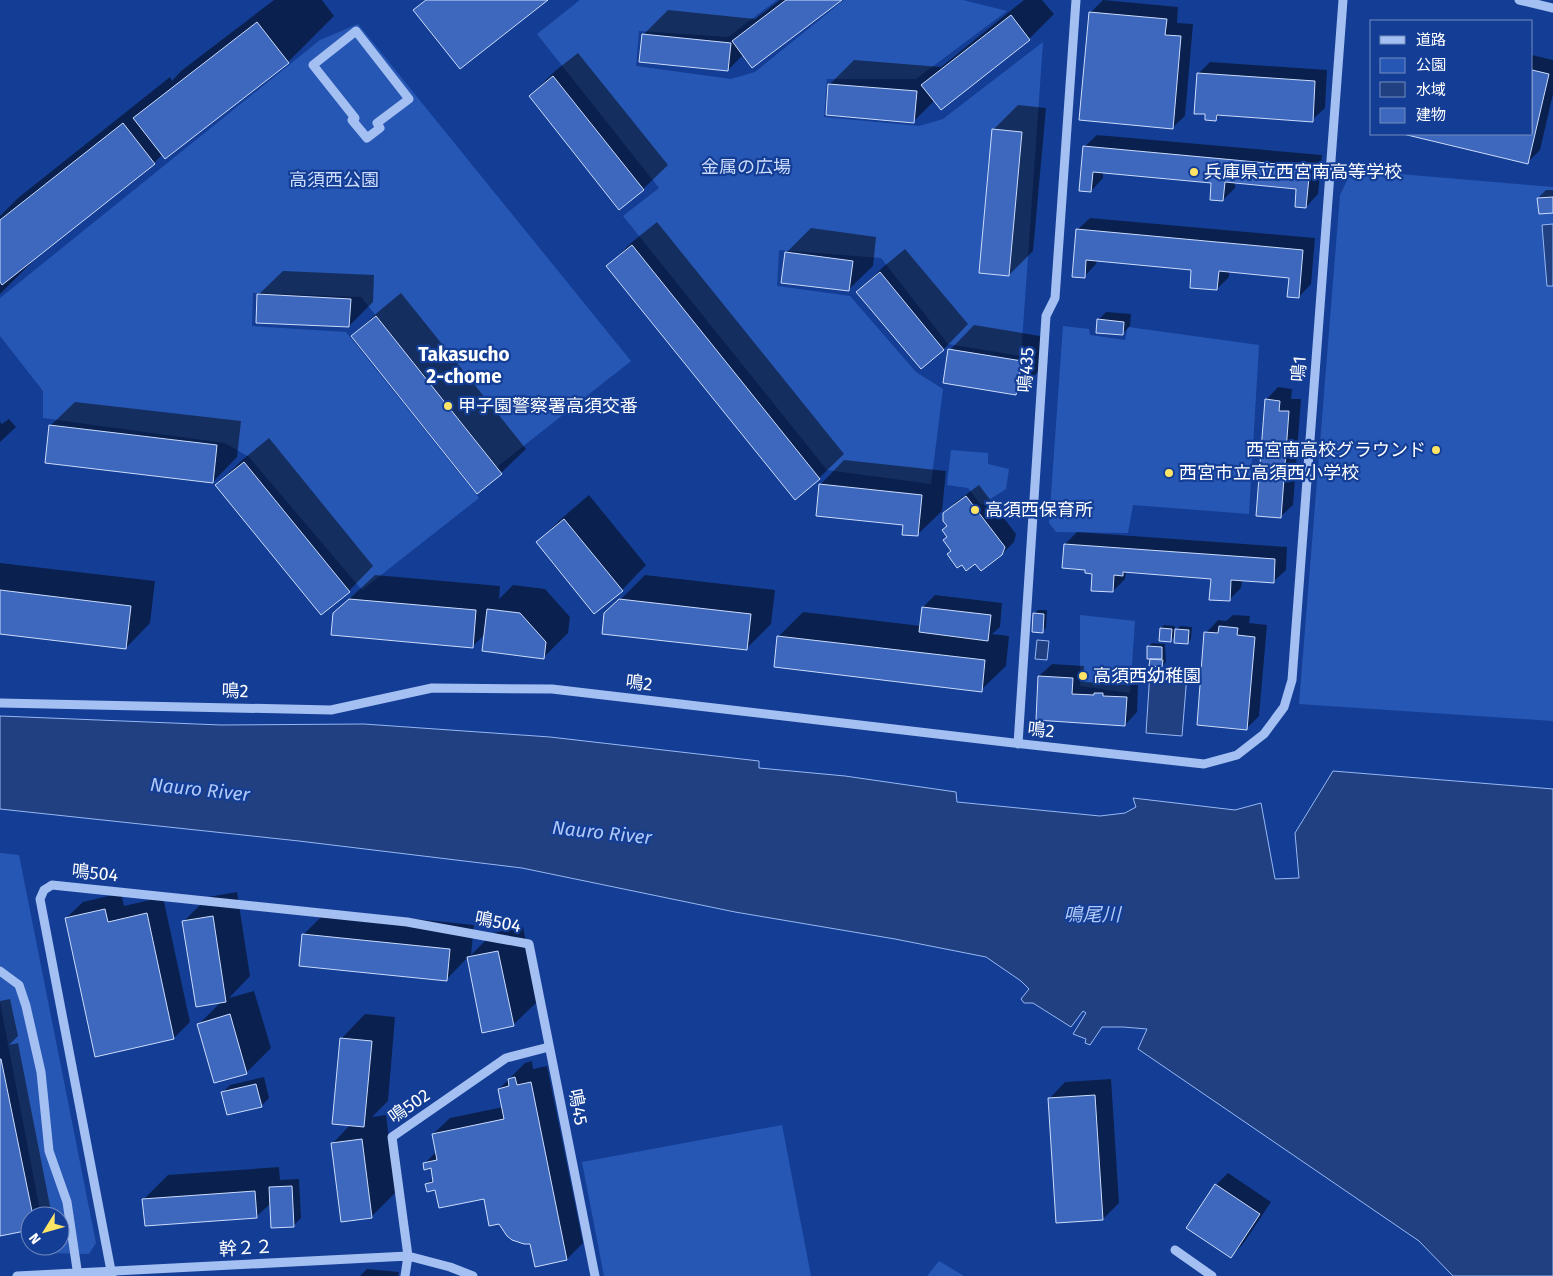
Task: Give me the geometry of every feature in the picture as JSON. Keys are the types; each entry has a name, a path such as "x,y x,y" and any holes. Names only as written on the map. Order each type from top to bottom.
{"street":[{"name":"鳴435","path":"1018,744 1046,316 1055,298 1076,0"},
{"name":"鳴1","path":"1264,734 1284,707 1292,680 1343,0"},
{"path":"1519,0 1553,8"},
{"path":"356,31 409,99 377,123 380,128 367,138 352,120 355,118 313,65 356,31"},
{"name":"鳴2","path":"0,703 331,710 432,688 552,689 1204,764 1237,755 1264,734"},
{"name":"鳴504","path":"111,1274 40,899 44,890 52,885 397,920 529,944"},
{"name":"鳴45","path":"529,944 595,1276"},
{"path":"0,971 19,985 26,1006 41,1072 50,1151 67,1202 77,1274"},
{"name":"鳴502","path":"408,1256 392,1137 506,1058 550,1047"},
{"path":"1175,1250 1212,1276"},
{"path":"405,1276 408,1256"},
{"name":"幹２２","path":"17,1276 111,1274 408,1256 450,1267 473,1276"}],"green space":[{"name":"金属の広場","path":"580,0 777,0 728,37 639,31 636,66 731,79 755,72 844,0 963,0 1007,11 916,79 827,79 824,117 919,126 943,119 1043,42 1021,356 948,344 881,258 779,250 777,286 850,296 916,372 943,389 931,484 827,470 623,216 659,188 537,34"},
{"name":"高須西公園","path":"358,24 631,361 497,467 361,297 253,293 252,326 346,332 479,498 362,590 249,457 225,443 43,418 43,391 0,336 0,298 320,40"},
{"name":"西宮南高校グラウンド","path":"1352,170 1553,187 1553,721 1299,704 1340,195"},
{"path":"1063,326 1089,329 1090,335 1125,340 1128,327 1259,345 1249,514 1133,505 1128,533 1056,532 1049,523"},
{"path":"951,450 988,453 988,464 1009,469 1006,489 981,505 968,488 947,485"},
{"path":"1080,615 1135,621 1130,693 1080,686"},
{"path":"0,853 19,855 96,1243 89,1254 70,1254 70,1206 39,1206 0,1002"},
{"path":"782,1125 811,1276 604,1276 582,1162"},
{"path":"939,1261 964,1276 927,1276"}],"water":[{"path":"1553,224 1553,286 1547,286 1542,225"},
{"path":"1037,640 1049,641 1047,660 1035,659"},
{"path":"1150,672 1187,675 1182,736 1146,733"},
{"path":"0,716 221,725 364,724 550,737 759,761 759,768 845,776 956,792 957,802 1100,816 1125,813 1136,807 1133,798 1235,810 1261,803 1275,879 1299,878 1295,833 1333,771 1553,789 1553,1276 1453,1276 1419,1241 1138,1049 1147,1029 1102,1027 1090,1045 1085,1043 1086,1039 1073,1034 1086,1013 1083,1011 1071,1027 1033,1003 1024,1003 1021,999 1029,989 1021,981 986,957 895,939 735,912 522,868 299,841 0,809"}],"building":[{"path":"426,0 548,0 460,69 413,10"},
{"path":"786,0 842,0 752,68 732,41"},
{"path":"1089,12 1167,19 1165,35 1181,36 1173,129 1079,120"},
{"path":"1011,15 1030,40 941,110 921,85"},
{"path":"257,22 289,63 165,159 133,118"},
{"path":"642,34 731,43 728,71 639,62"},
{"path":"1533,70 1549,74 1528,164 1407,135 1533,135"},
{"path":"1197,73 1315,81 1313,122 1217,115 1216,121 1205,120 1205,114 1194,114"},
{"path":"553,76 644,190 619,210 529,96"},
{"path":"828,84 917,91 914,123 826,115"},
{"path":"123,123 155,164 2,285 0,282 0,220"},
{"path":"992,129 1022,132 1009,276 979,273"},
{"path":"1083,146 1310,167 1306,208 1295,207 1296,189 1225,182 1223,201 1210,200 1211,183 1093,172 1091,192 1079,191"},
{"path":"1553,197 1553,213 1539,214 1537,198"},
{"path":"1076,229 1303,250 1299,298 1287,297 1289,278 1219,271 1217,290 1190,288 1191,270 1086,260 1085,278 1072,277"},
{"path":"632,245 820,479 795,500 606,266"},
{"path":"785,252 853,261 849,291 781,283"},
{"path":"880,272 944,350 921,369 856,292"},
{"path":"257,294 351,299 349,327 256,323"},
{"path":"376,316 502,474 477,494 351,336"},
{"path":"1097,319 1124,322 1123,335 1096,333"},
{"path":"948,349 1022,361 1016,395 943,383"},
{"path":"1265,399 1280,401 1279,411 1289,411 1281,518 1256,516"},
{"path":"49,425 217,445 213,483 45,463"},
{"path":"244,462 350,592 321,615 215,485"},
{"path":"819,484 922,495 918,536 902,535 903,525 816,516"},
{"path":"966,496 1005,547 1002,555 981,571 975,564 966,571 962,565 957,568 947,554 951,551 943,540 947,537 942,530 947,526 943,521 943,513"},
{"path":"564,519 623,591 594,614 536,542"},
{"path":"1064,544 1275,559 1274,583 1231,580 1230,601 1209,600 1211,579 1123,572 1123,576 1114,575 1113,592 1091,591 1092,574 1085,573 1085,570 1062,568"},
{"path":"0,590 131,606 126,649 0,634"},
{"path":"349,599 476,610 473,648 331,635 333,613"},
{"path":"619,599 751,614 747,650 602,634 604,613"},
{"path":"922,607 991,615 988,641 919,632"},
{"path":"487,609 520,613 546,642 544,659 482,651"},
{"path":"1033,613 1044,614 1043,633 1032,632"},
{"path":"1219,626 1238,628 1237,635 1255,637 1247,730 1197,725 1204,632 1218,633"},
{"path":"1160,628 1172,629 1171,642 1159,641"},
{"path":"1175,629 1189,630 1188,644 1174,643"},
{"path":"777,636 985,660 982,692 774,667"},
{"path":"1147,646 1162,647 1162,659 1147,659"},
{"path":"1150,659 1163,660 1162,667 1149,666"},
{"path":"1038,676 1073,678 1072,694 1094,695 1094,693 1103,693 1103,696 1127,697 1125,726 1036,720"},
{"path":"105,909 108,922 147,913 174,1039 95,1057 65,918"},
{"path":"213,916 226,1002 196,1007 182,921"},
{"path":"302,934 450,949 447,981 299,966"},
{"path":"498,951 514,1026 482,1033 467,957"},
{"path":"230,1014 247,1074 214,1083 197,1024"},
{"path":"340,1038 372,1041 364,1127 332,1124"},
{"path":"1,1059 31,1206 20,1206 20,1232 0,1236"},
{"path":"515,1077 517,1085 531,1082 567,1260 535,1267 530,1244 512,1240 499,1224 489,1226 484,1199 439,1208 435,1190 427,1192 425,1184 433,1182 431,1168 424,1170 423,1163 437,1160 432,1134 504,1119 498,1089 509,1086 508,1079"},
{"path":"256,1084 262,1107 227,1115 221,1092"},
{"path":"1095,1095 1103,1220 1056,1223 1048,1098"},
{"path":"362,1139 372,1218 341,1222 331,1143"},
{"path":"1215,1184 1260,1214 1231,1258 1186,1228"},
{"path":"292,1186 294,1227 271,1228 269,1187"},
{"path":"255,1191 257,1218 145,1226 142,1199"}],"place":[{"name":"兵庫県立西宮南高等学校","path":"1194,172"},
{"name":"甲子園警察署高須交番","path":"448,406"},
{"name":"西宮南高校グラウンド","path":"1436,450"},
{"name":"西宮市立高須西小学校","path":"1169,473"},
{"name":"高須西保育所","path":"975,510"},
{"name":"高須西幼稚園","path":"1083,676"}],"district":[{"name":"Takasucho 2-chome","path":"464,365"}],"water label":[{"name":"Nauro River","path":"200,789"},
{"name":"Nauro River","path":"602,832"},
{"name":"鳴尾川","path":"1092,914"}]}
